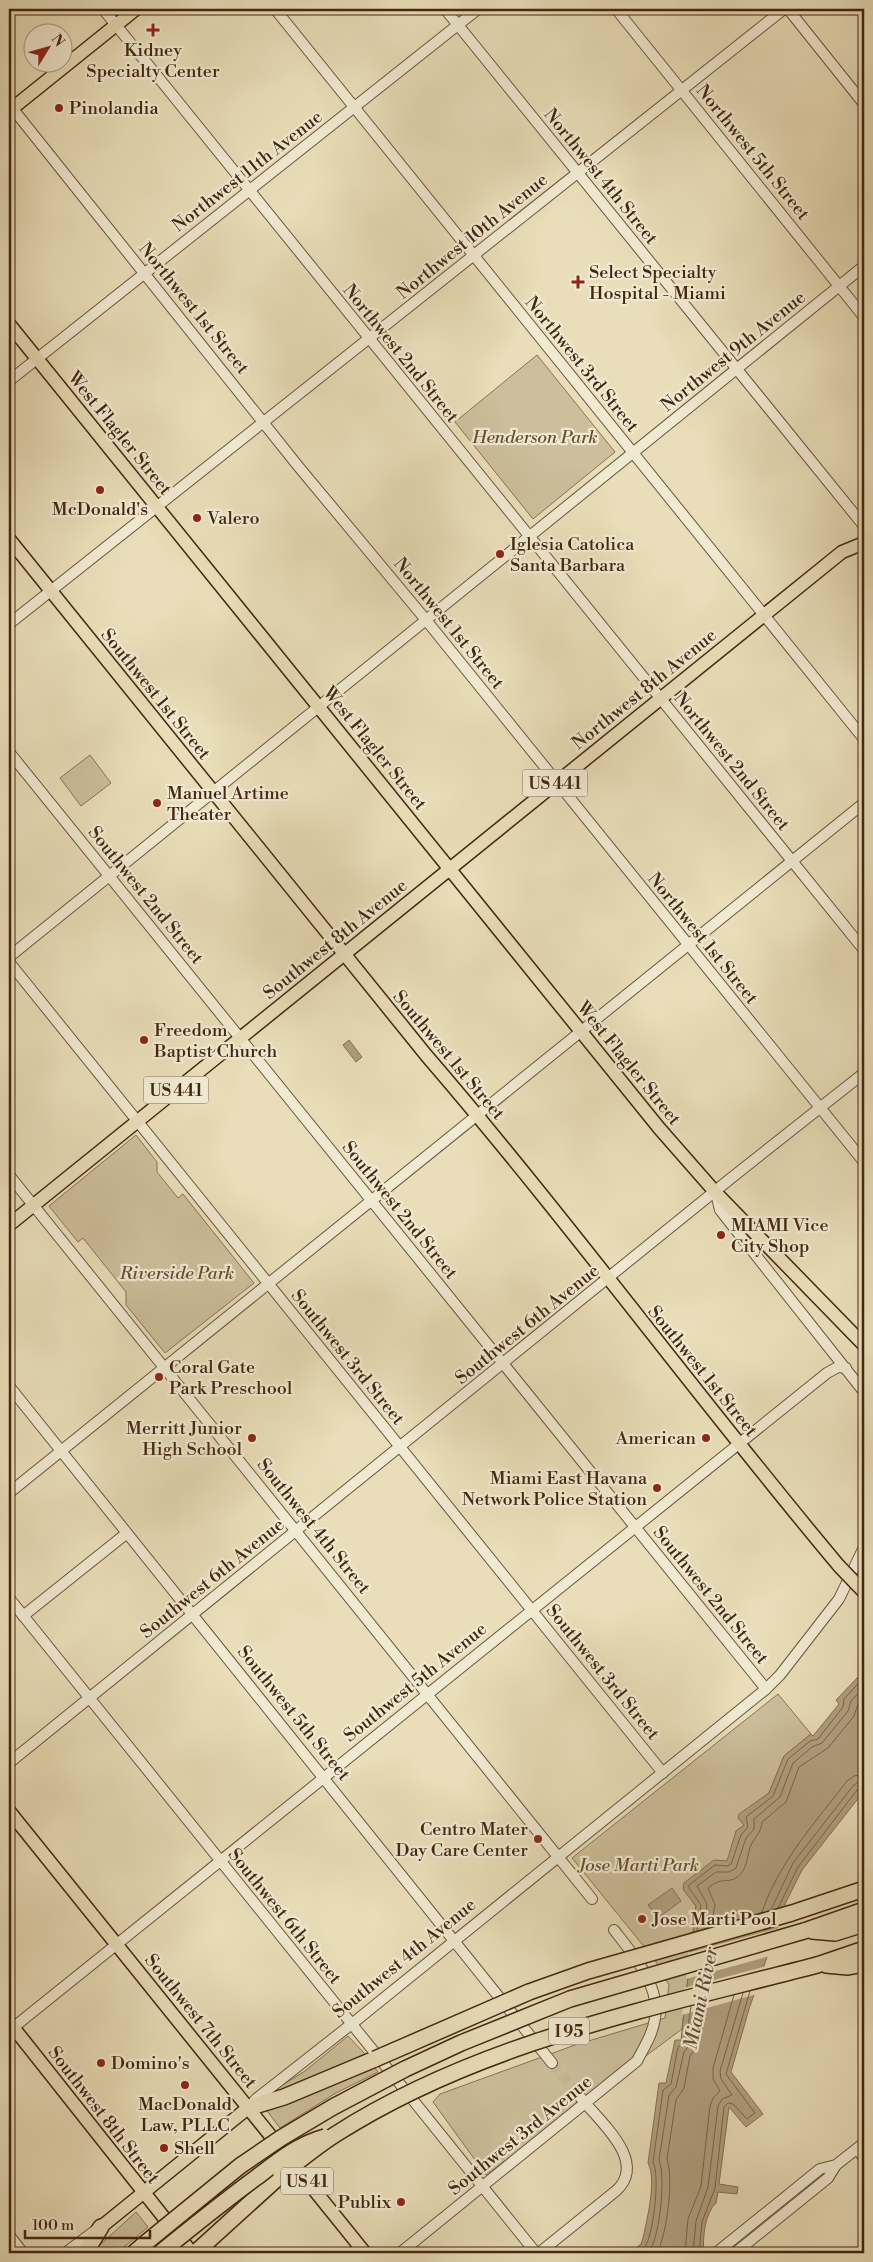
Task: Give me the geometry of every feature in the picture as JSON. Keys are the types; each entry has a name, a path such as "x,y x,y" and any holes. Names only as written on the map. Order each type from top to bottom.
{"highway":[{"path":"248,2108 284,2097 529,1992 562,1980 644,1954 792,1913 864,1889"},
{"name":"I 95","path":"138,2249 192,2204 256,2155 333,2107 405,2069 461,2043 570,1999 804,1931 864,1910"},
{"path":"804,1931 835,1933 864,1924"},
{"name":"I 95","path":"193,2253 256,2196 335,2134 396,2101 487,2059 591,2025 817,1965 864,1950"},
{"path":"817,1965 848,1967 864,1964"},
{"path":"160,2253 212,2210 276,2163 309,2141 335,2134"},
{"path":"84,2253 101,2227"}],"main road":[{"path":"10,108 136,9"},
{"name":"West Flagler Street","path":"9,324 659,1128 716,1192 864,1345"},
{"name":"Southwest 1st Street","path":"9,539 477,1116 738,1443 839,1566 864,1592"},
{"name":"Northwest 8th Avenue","path":"450,869 842,552 864,543"},
{"name":"Southwest 8th Avenue","path":"9,1226 450,869"},
{"name":"Southwest 7th Street","path":"9,1811 365,2253"},
{"name":"Southwest 8th Street","path":"10,2027 193,2253"},
{"name":"Southwest 4th Avenue","path":"101,2227 248,2108"}],"street":[{"name":"Northwest 2nd Street","path":"103,9 864,950"},
{"name":"Northwest 3rd Street","path":"275,9 864,739"},
{"name":"Northwest 4th Street","path":"445,9 864,526"},
{"name":"Northwest 11th Avenue","path":"9,381 478,9"},
{"name":"Northwest 5th Street","path":"616,9 864,316"},
{"name":"Northwest 10th Avenue","path":"9,624 786,9"},
{"path":"786,9 864,104"},
{"name":"Northwest 1st Street","path":"10,108 146,273 864,1162"},
{"name":"Northwest 9th Avenue","path":"9,957 864,266"},
{"name":"Southwest 2nd Street","path":"9,752 766,1689"},
{"path":"9,1493 864,803"},
{"name":"Southwest 3rd Street","path":"9,962 663,1773"},
{"name":"Southwest 6th Avenue","path":"9,1763 608,1280 730,1179 864,1073"},
{"name":"Southwest 4th Street","path":"9,1175 592,1899"},
{"name":"West Flagler Street","path":"716,1192 720,1210 864,1392"},
{"name":"Southwest 5th Avenue","path":"10,2027 220,1861 827,1372 838,1367 846,1368"},
{"name":"Southwest 5th Street","path":"9,1386 552,2062"},
{"path":"24,1616 127,1533"},
{"name":"Southwest 4th Avenue","path":"248,2108 766,1689 780,1675 839,1599 864,1547"},
{"name":"Southwest 6th Street","path":"9,1598 537,2253"},
{"name":"Southwest 3rd Avenue","path":"400,2253 637,2061 651,2035 656,2012 653,1993 636,1958 614,1930"},
{"path":"537,2253 617,2190 625,2178 627,2161 624,2152 578,2093"},
{"path":"735,2253 828,2178 836,2165 861,2146 864,2158"},
{"path":"716,2253 820,2169 836,2165"},
{"name":"Southwest 4th Avenue","path":"65,2253 101,2227"},
{"path":"9,2236 23,2253"}],"green space":[{"name":"Henderson Park","path":"537,355 615,452 533,519 455,422"},
{"path":"90,755 111,783 81,806 60,778"},
{"name":"Riverside Park","path":"136,1135 157,1162 157,1172 178,1198 183,1194 254,1283 165,1353 126,1305 126,1292 83,1238 78,1242 49,1206"},
{"name":"Jose Marti Park","path":"778,1694 811,1734 784,1756 769,1793 741,1815 744,1825 727,1861 683,1889 696,1906 682,2029 486,2175 433,2102 440,2094 575,2045 665,2018 669,1985 655,1960 572,1858"},
{"path":"348,2036 365,2054 273,2093 273,2091 305,2071"},
{"path":"375,2068 378,2072 336,2093 280,2128 267,2111"},
{"path":"136,2212 148,2227 117,2253 91,2253"}],"water":[{"path":"349,1040 362,1057 356,1062 343,1045"},
{"name":"Miami River","path":"864,1664 864,1791 802,1870 786,1902 749,2009 731,2072 763,2114 746,2127 729,2107 719,2184 738,2187 737,2194 718,2192 716,2203 709,2213 705,2226 704,2253 630,2253 641,2244 649,2210 652,2179 648,2163 659,2083 666,2083 675,2040 681,2040 696,1906 683,1889 684,1883 714,1860 727,1861 736,1831 744,1825 738,1818 739,1814 769,1793 784,1756 811,1734 813,1736 839,1704 836,1700 859,1676"},
{"path":"672,1888 681,1901 658,1918 648,1905"}],"pier":[{"path":"779,1928 770,1956 686,1979 688,1953"},
{"path":"767,1966 757,1994 682,2015 684,1988"}],"tunnel":[{"path":"552,2063 577,2093"}],"place":[{"name":"Kidney Specialty Center","path":"153,30"},
{"name":"Pinolandia","path":"59,108"},
{"name":"Select Specialty Hospital - Miami","path":"578,282"},
{"name":"McDonald's","path":"100,490"},
{"name":"Valero","path":"197,518"},
{"name":"Iglesia Catolica Santa Barbara","path":"500,554"},
{"name":"Manuel Artime Theater","path":"157,803"},
{"name":"Freedom Baptist Church","path":"144,1040"},
{"name":"MIAMI Vice City Shop","path":"721,1235"},
{"name":"Coral Gate Park Preschool","path":"159,1377"},
{"name":"Merritt Junior High School","path":"252,1438"},
{"name":"American","path":"706,1438"},
{"name":"Miami East Havana Network Police Station","path":"657,1488"},
{"name":"Centro Mater Day Care Center","path":"538,1839"},
{"name":"Jose Marti Pool","path":"642,1919"},
{"name":"Domino's","path":"101,2063"},
{"name":"MacDonald Law, PLLC","path":"185,2085"},
{"name":"Shell","path":"164,2148"},
{"name":"Publix","path":"401,2202"}]}
